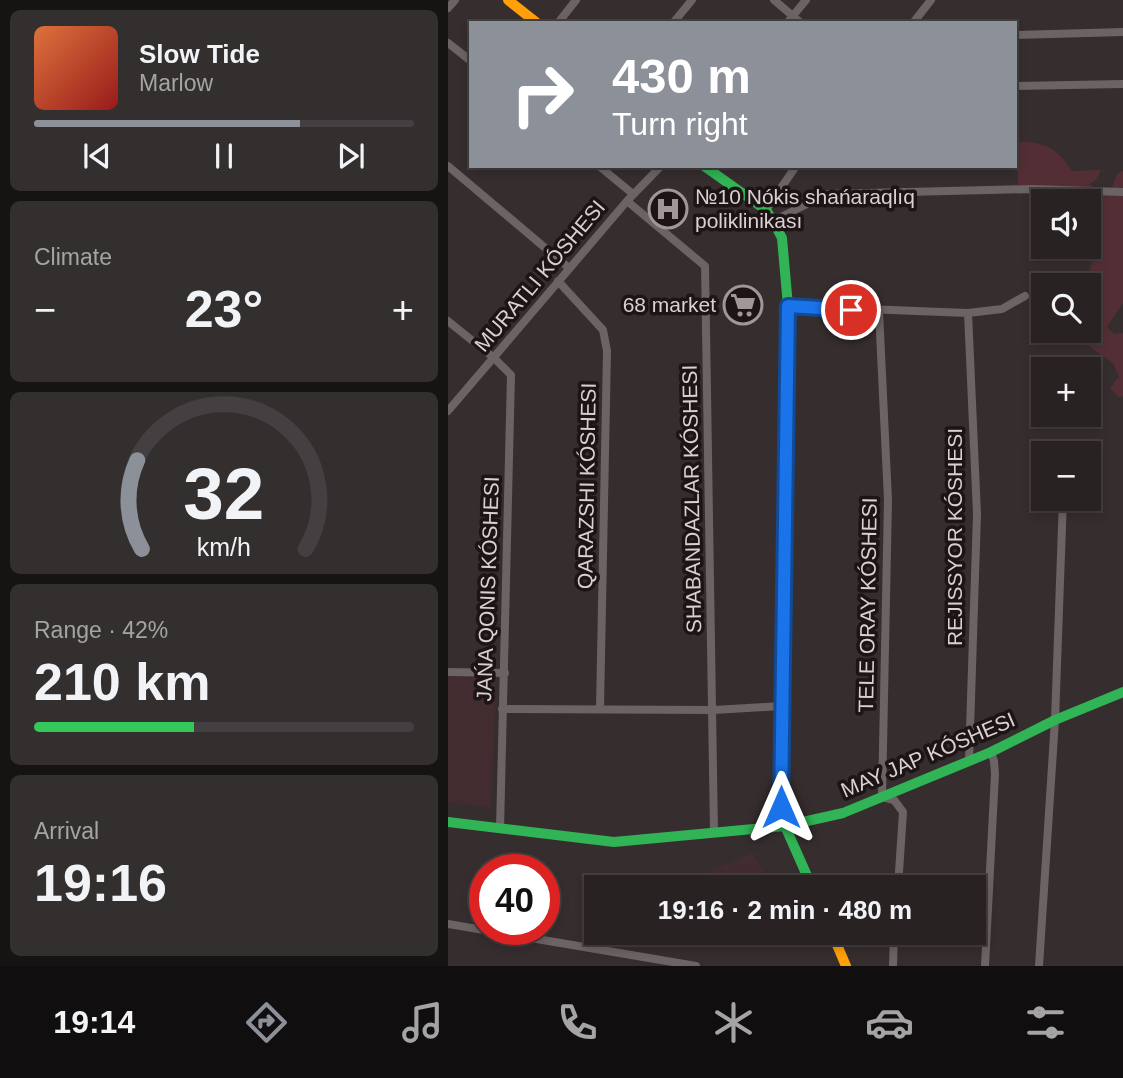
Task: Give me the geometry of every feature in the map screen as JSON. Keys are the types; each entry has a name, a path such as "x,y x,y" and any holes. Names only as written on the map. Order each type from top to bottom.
{"street":[{"path":"448,8 455,0"},
{"path":"508,0 534,21"},
{"path":"560,21 576,0"},
{"path":"675,21 692,0"},
{"path":"774,0 790,19 806,0"},
{"path":"915,21 931,0"},
{"path":"1017,35 1123,32"},
{"path":"448,43 469,59"},
{"path":"1017,86 1123,84"},
{"path":"448,166 569,268"},
{"name":"SHABANDAZLAR KÓSHESI","path":"601,168 705,266 714,833"},
{"path":"448,411 630,197 659,168"},
{"path":"707,168 766,210 782,238 788,306 781,807 785,826 807,875"},
{"path":"766,210 795,168"},
{"path":"773,220 827,194 1032,189 1123,192"},
{"path":"558,281 603,330 607,351 600,708"},
{"path":"788,306 968,313 1002,309 1025,296"},
{"name":"TELE ORAY KÓSHESI","path":"879,311 888,500 882,797"},
{"name":"REJISSYOR KÓSHESI","path":"968,313 977,514 969,760"},
{"path":"448,321 511,375 500,829"},
{"path":"1039,966 1055,720 1063,511"},
{"path":"448,672 505,673"},
{"name":"MAY JAP KÓSHESI","path":"448,822 614,842 785,826 843,813 991,752 1055,720 1123,692"},
{"path":"502,709 714,710 782,706"},
{"path":"985,966 995,774 991,752"},
{"path":"882,797 894,800 903,812 899,875"},
{"path":"448,924 696,966"},
{"path":"837,945 846,966"},
{"path":"893,966 894,945"}],"shaded area":[{"path":"1017,142 1048,147 1061,156 1072,171 1101,170 1097,179 1090,184 1096,189 1031,189 1031,195 1018,189"},
{"path":"1123,171 1123,303 1107,327 1114,334 1123,333 1123,396 1120,398 1110,388 1119,377 1113,363 1084,343 1101,343 1101,273 1091,273 1092,259 1101,259 1101,194 1113,186 1117,174"},
{"path":"448,676 496,677 491,808 448,802"},
{"path":"753,853 765,875 701,875"}],"traffic: fast":[{"path":"707,168 766,210 782,238 788,306 781,807 785,826 807,875"},
{"path":"448,822 614,842 785,826 843,813 991,752 1055,720 1123,692"}],"traffic: slow":[{"path":"508,0 534,21"},
{"path":"837,945 846,966"}],"place":[{"name":"№10 Nókis shańaraqlıq poliklinikası","path":"668,209"},
{"name":"68 market","path":"743,305"}],"route":[{"path":"781,807 788,306 851,310"}]}
